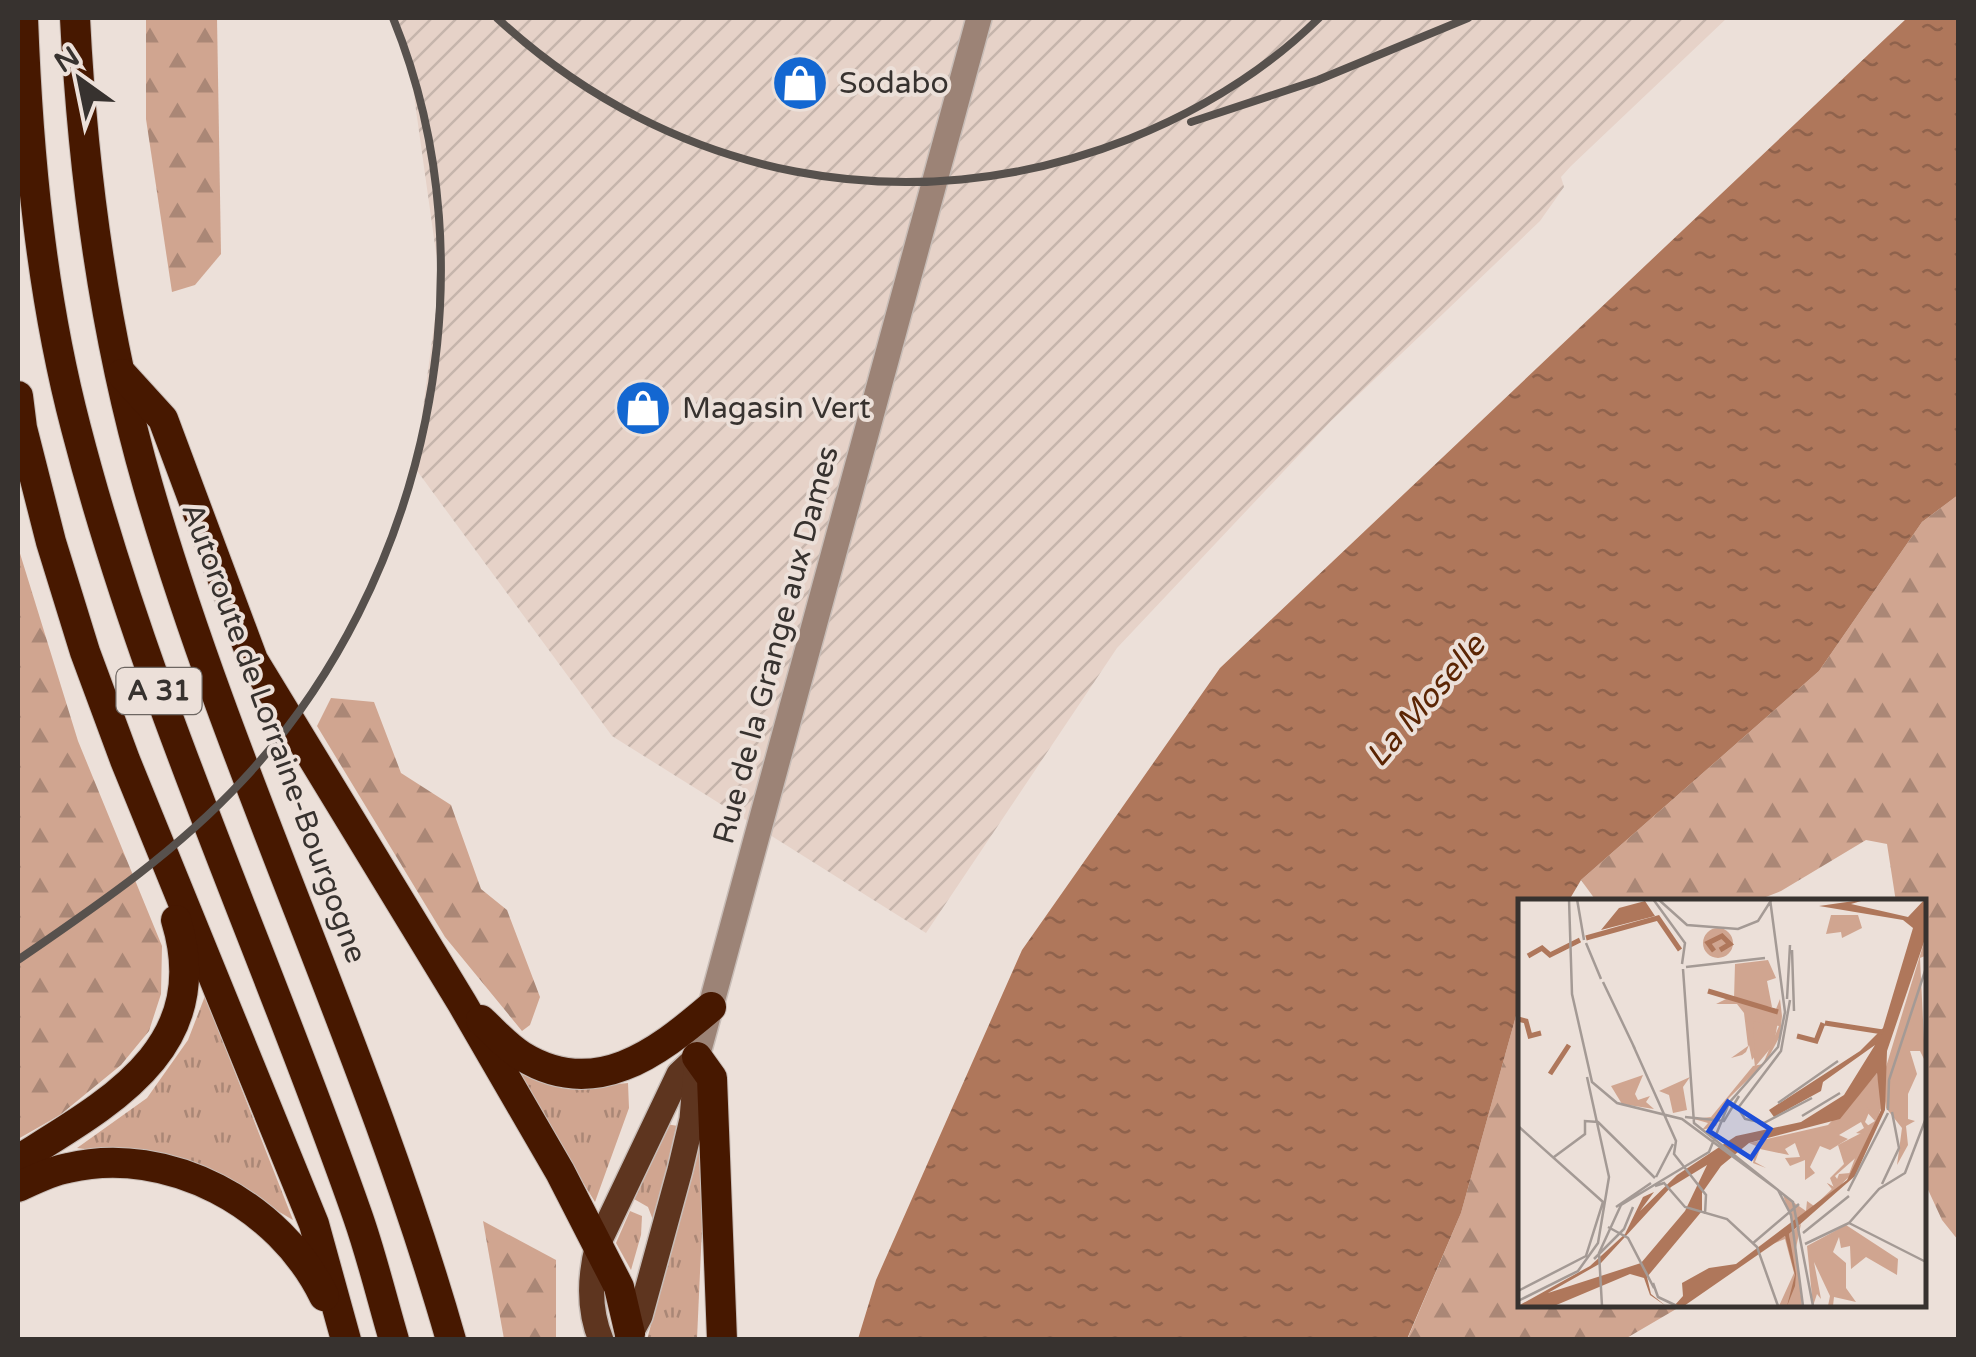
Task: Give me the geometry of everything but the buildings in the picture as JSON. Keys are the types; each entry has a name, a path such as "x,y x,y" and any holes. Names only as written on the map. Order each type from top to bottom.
{"highway":[{"name":"A 31","path":"23,18 26,109 52,308 75,424 106,538 183,760 358,1218 394,1340"},
{"name":"Autoroute de Lorraine-Bourgogne","path":"76,18 83,142 96,246 147,484 186,609 402,1178 451,1340"},
{"path":"120,372 163,419 253,660 462,1003 598,1244 619,1287 619,1338"},
{"path":"18,396 22,428 51,542 85,652 125,760 314,1224 345,1340"},
{"path":"18,1160 130,1086 165,1043 178,1013 185,971 178,927 125,760"},
{"path":"462,1003 524,1057 562,1071 605,1073 632,1064 668,1044 711,1006"},
{"path":"697,1058 712,1078 722,1340"},
{"path":"18,1188 68,1168 117,1163 170,1171 217,1187 266,1219 314,1274 345,1340"}],"main road":[{"path":"598,1244 679,1074 697,1058"},
{"path":"619,1338 640,1316 692,1119 697,1058"}],"street":[{"name":"Rue de la Grange aux Dames","path":"697,1058 979,18"}],"shaded area":[{"path":"394,18 1727,18 1571,166 1561,177 1564,187 1540,221 1331,421 1117,648 926,933 612,736 415,468 440,281 409,60"}],"green space":[{"path":"146,18 217,18 221,254 195,285 172,292 146,119"},
{"path":"1958,495 1958,1240 1942,1220 1926,1185 1926,899 1896,899 1887,844 1866,840 1761,899 1595,899 1581,880 1819,671 1922,522"},
{"path":"18,547 78,741 162,946 161,994 149,1031 121,1065 60,1115 18,1139"},
{"path":"331,698 374,702 401,773 451,805 481,889 507,910 540,997 530,1025 522,1031 445,937 317,726"},
{"path":"205,996 293,1220 197,1164 77,1148 147,1098 188,1040"},
{"path":"1518,1009 1518,1307 1680,1307 1625,1339 1407,1340 1461,1213"},
{"path":"522,1071 578,1088 628,1083 629,1108 595,1202 518,1078"},
{"path":"666,1124 678,1126 680,1136 653,1220 648,1207 634,1199"},
{"path":"701,1134 704,1184 697,1339 647,1340"},
{"path":"630,1211 642,1216 631,1270 616,1243"},
{"path":"483,1221 556,1260 556,1339 504,1339"}],"water":[{"name":"La Moselle","path":"1907,18 1958,18 1958,495 1922,522 1819,671 1581,880 1570,899 1518,899 1518,1009 1461,1213 1407,1339 858,1339 876,1280 1022,950 1220,668"}],"railway":[{"path":"18,960 163,854 242,781 306,702 358,614 398,519 426,420 439,318 439,216 424,115 393,18"},
{"path":"497,18 565,73 638,117 715,150 795,172 878,181 961,179 1046,165 1129,139 1230,88 1319,18"},
{"path":"1191,122 1318,80 1468,18"}],"place":[{"name":"Sodabo","path":"800,83"},
{"name":"Magasin Vert","path":"643,408"}]}
